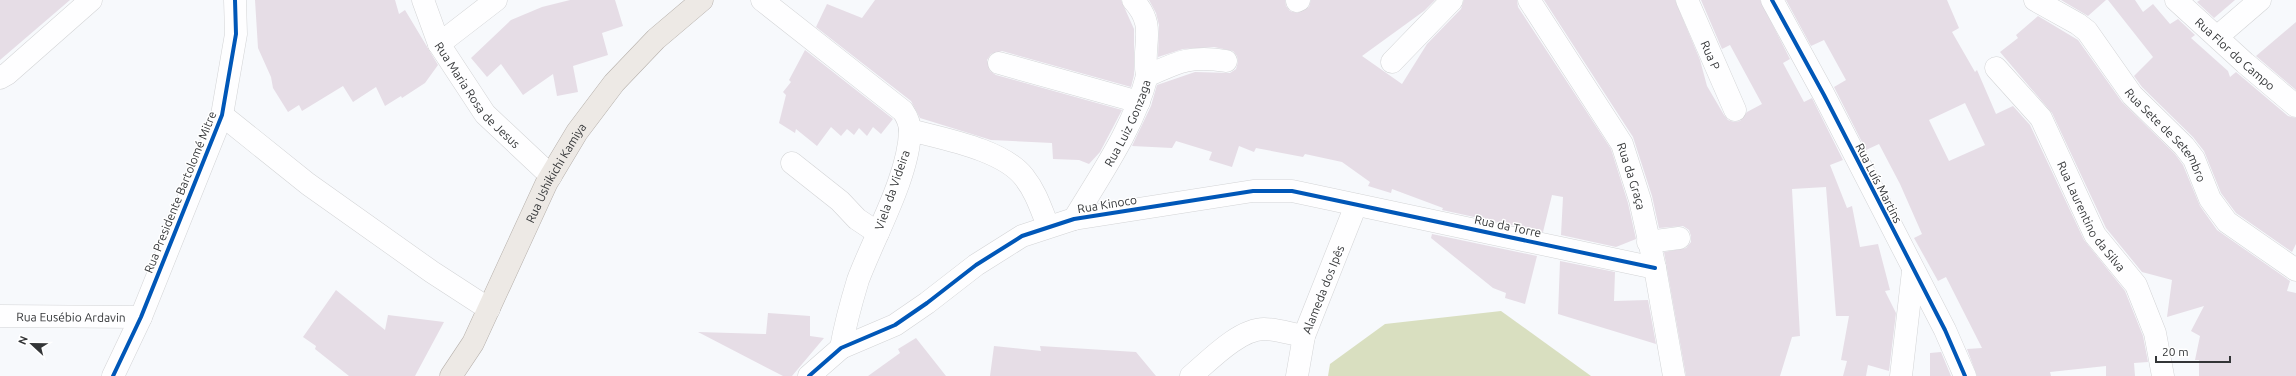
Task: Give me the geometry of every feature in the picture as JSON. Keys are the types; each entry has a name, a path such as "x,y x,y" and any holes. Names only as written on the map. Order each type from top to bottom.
{"main road":[{"name":"Rua Ushikichi Kamiya","path":"451,376 473,343 551,176 577,132 614,83 661,34 702,0"}],"street":[{"path":"0,78 7,74 91,0"},
{"name":"Rua Presidente Bartolomé Mitre","path":"113,376 141,317 222,115 236,34 235,0"},
{"name":"Rua Maria Rosa de Jesus","path":"423,0 439,44 485,114 551,176"},
{"path":"439,44 496,0"},
{"path":"762,0 906,121 1010,164 1024,176 1036,195 1048,226"},
{"path":"1133,0 1147,19 1148,29 1144,61 1147,76"},
{"path":"1392,62 1452,0"},
{"name":"Rua da Graça","path":"1529,0 1622,144 1640,200 1648,242 1655,268 1674,376"},
{"name":"Rua P","path":"1687,0 1735,110"},
{"name":"Rua Luís Martins","path":"1772,0 1824,95 1913,272 1945,330 1965,376"},
{"name":"Rua Sete de Setembro","path":"2035,0 2078,24 2087,31 2132,95 2159,123 2173,134 2194,159 2210,199 2228,222 2296,270"},
{"name":"Rua Flor do Campo","path":"2176,0 2296,106"},
{"path":"2217,37 2260,0"},
{"name":"Rua Luiz Gonzaga","path":"1074,219 1122,137 1139,102 1147,76 1193,58 1206,57 1226,61"},
{"path":"999,63 1053,80 1139,102"},
{"name":"Rua Laurentino da Silva","path":"1996,68 2041,118 2095,235 2136,285 2155,333 2163,376"},
{"name":"Rua Presidente Bartolomé Mitre","path":"222,115 308,184 432,272 489,309"},
{"name":"Viela da Videira","path":"842,348 846,317 859,279 898,180 907,151 906,121"},
{"path":"792,163 840,201 857,219 878,233"},
{"name":"Rua Kinoco","path":"809,376 842,348 895,325 927,303 976,265 1022,236 1048,226 1074,219 1208,197 1274,190 1292,191 1356,205"},
{"name":"Rua da Torre","path":"1356,205 1655,268"},
{"name":"Alameda dos Ipês","path":"1297,376 1304,336 1356,205"},
{"path":"1648,242 1679,238"},
{"path":"1901,376 1913,272"},
{"name":"Rua Eusébio Ardavin","path":"0,316 141,317"},
{"path":"1191,376 1232,342 1249,333 1263,329 1304,336"}],"green space":[{"path":"1501,311 1591,376 1328,376 1330,364 1385,324"}],"building":[{"path":"0,0 70,0 0,60"},
{"path":"255,0 395,0 399,14 405,10 438,65 425,83 402,98 401,96 385,106 376,87 353,102 343,86 302,111 299,105 288,112 273,88 271,77 258,48"},
{"path":"570,0 615,0 623,26 602,33 608,55 573,66 578,92 557,96 553,74 523,95 501,64 487,77 471,58 511,20 542,7"},
{"path":"875,0 1121,0 1134,29 1134,75 1131,87 1002,51 991,54 987,60 990,71 996,75 1122,110 1100,152 1089,164 1079,160 1053,159 1052,143 991,140 920,118 911,101 816,27 827,4 862,18"},
{"path":"1149,0 1285,0 1286,6 1290,11 1297,13 1309,7 1311,0 1435,0 1424,11 1362,56 1402,84 1427,44 1461,9 1464,0 1517,0 1518,7 1611,149 1628,203 1636,239 1616,247 1561,235 1563,197 1552,195 1543,232 1442,210 1443,208 1392,189 1391,193 1368,186 1370,182 1342,162 1305,154 1303,157 1256,148 1254,152 1239,146 1232,167 1209,160 1212,152 1176,141 1172,148 1132,146 1151,106 1157,85 1195,72 1230,73 1236,69 1238,62 1237,56 1233,51 1214,47 1183,49 1158,57 1159,25 1156,13"},
{"path":"1544,0 1675,0 1700,60 1707,86 1724,115 1728,120 1734,122 1740,121 1747,112 1762,104 1730,45 1722,49 1701,0 1760,0 1790,59 1783,63 1804,102 1812,98 1843,160 1830,165 1847,208 1852,206 1860,247 1878,244 1890,290 1885,291 1896,313 1889,371 1868,365 1866,376 1843,376 1847,361 1841,360 1849,316 1836,316 1826,187 1792,189 1800,336 1792,337 1780,376 1686,376 1664,252 1686,248 1691,242 1689,230 1683,226 1659,228 1652,196 1633,137"},
{"path":"1786,0 1947,0 1959,28 1952,32 1975,72 1977,70 1996,114 2013,106 2030,125 2084,240 2125,291 2143,336 2148,362 2134,363 2135,376 2106,376 2106,366 2050,372 2051,376 1977,376 1967,349 1982,348 1946,277 1938,281 1914,238 1922,234 1900,184 1879,144 1866,150 1834,87 1846,80 1824,40 1811,46","holes":["1965,103 1985,145 1949,161 1929,120"]},
{"path":"2061,0 2106,0 2088,16"},
{"path":"2108,0 2135,0 2143,12 2153,4 2170,24 2178,19 2195,35 2191,38 2228,71 2230,77 2236,72 2288,116 2296,118 2296,244 2292,252 2236,213 2221,193 2204,151 2193,137 2142,87 2134,76 2153,57"},
{"path":"2200,0 2235,0 2214,18 2197,2"},
{"path":"2038,16 2078,40 2122,102 2175,154 2183,165 2200,206 2217,230 2290,281 2287,291 2296,293 2296,376 2199,376 2199,360 2195,360 2200,336 2191,331 2204,306 2167,317 2172,280 2142,272 2106,228 2052,113 2000,52 2018,38 2016,35"},
{"path":"2296,22 2296,90 2256,56"},
{"path":"805,50 893,119 881,134 873,127 867,136 859,128 854,135 847,129 841,136 831,127 817,146 796,129 795,133 779,123 786,95 783,92 791,82 789,80"},
{"path":"1432,234 1537,256 1525,304 1505,298 1506,293 1493,288 1431,238"},
{"path":"1560,261 1615,272 1614,301 1648,300 1656,344 1558,314"},
{"path":"336,290 385,330 388,315 444,322 415,376 349,376 315,349 316,346 303,337"},
{"path":"768,313 810,316 810,336 824,338 792,376 783,376 698,332 766,334"},
{"path":"916,338 946,376 868,376 900,353 898,349"},
{"path":"994,346 1041,351 1040,346 1136,352 1156,376 990,376"},
{"path":"1941,352 1951,376 1930,376 1930,353"}],"cycle path":[{"path":"113,376 141,317 222,115 236,34 235,0"},
{"path":"1772,0 1824,95 1945,330 1965,376"},
{"path":"809,376 841,348 895,325 927,303 976,265 1022,236 1074,219 1253,191 1292,191 1655,268"}]}
